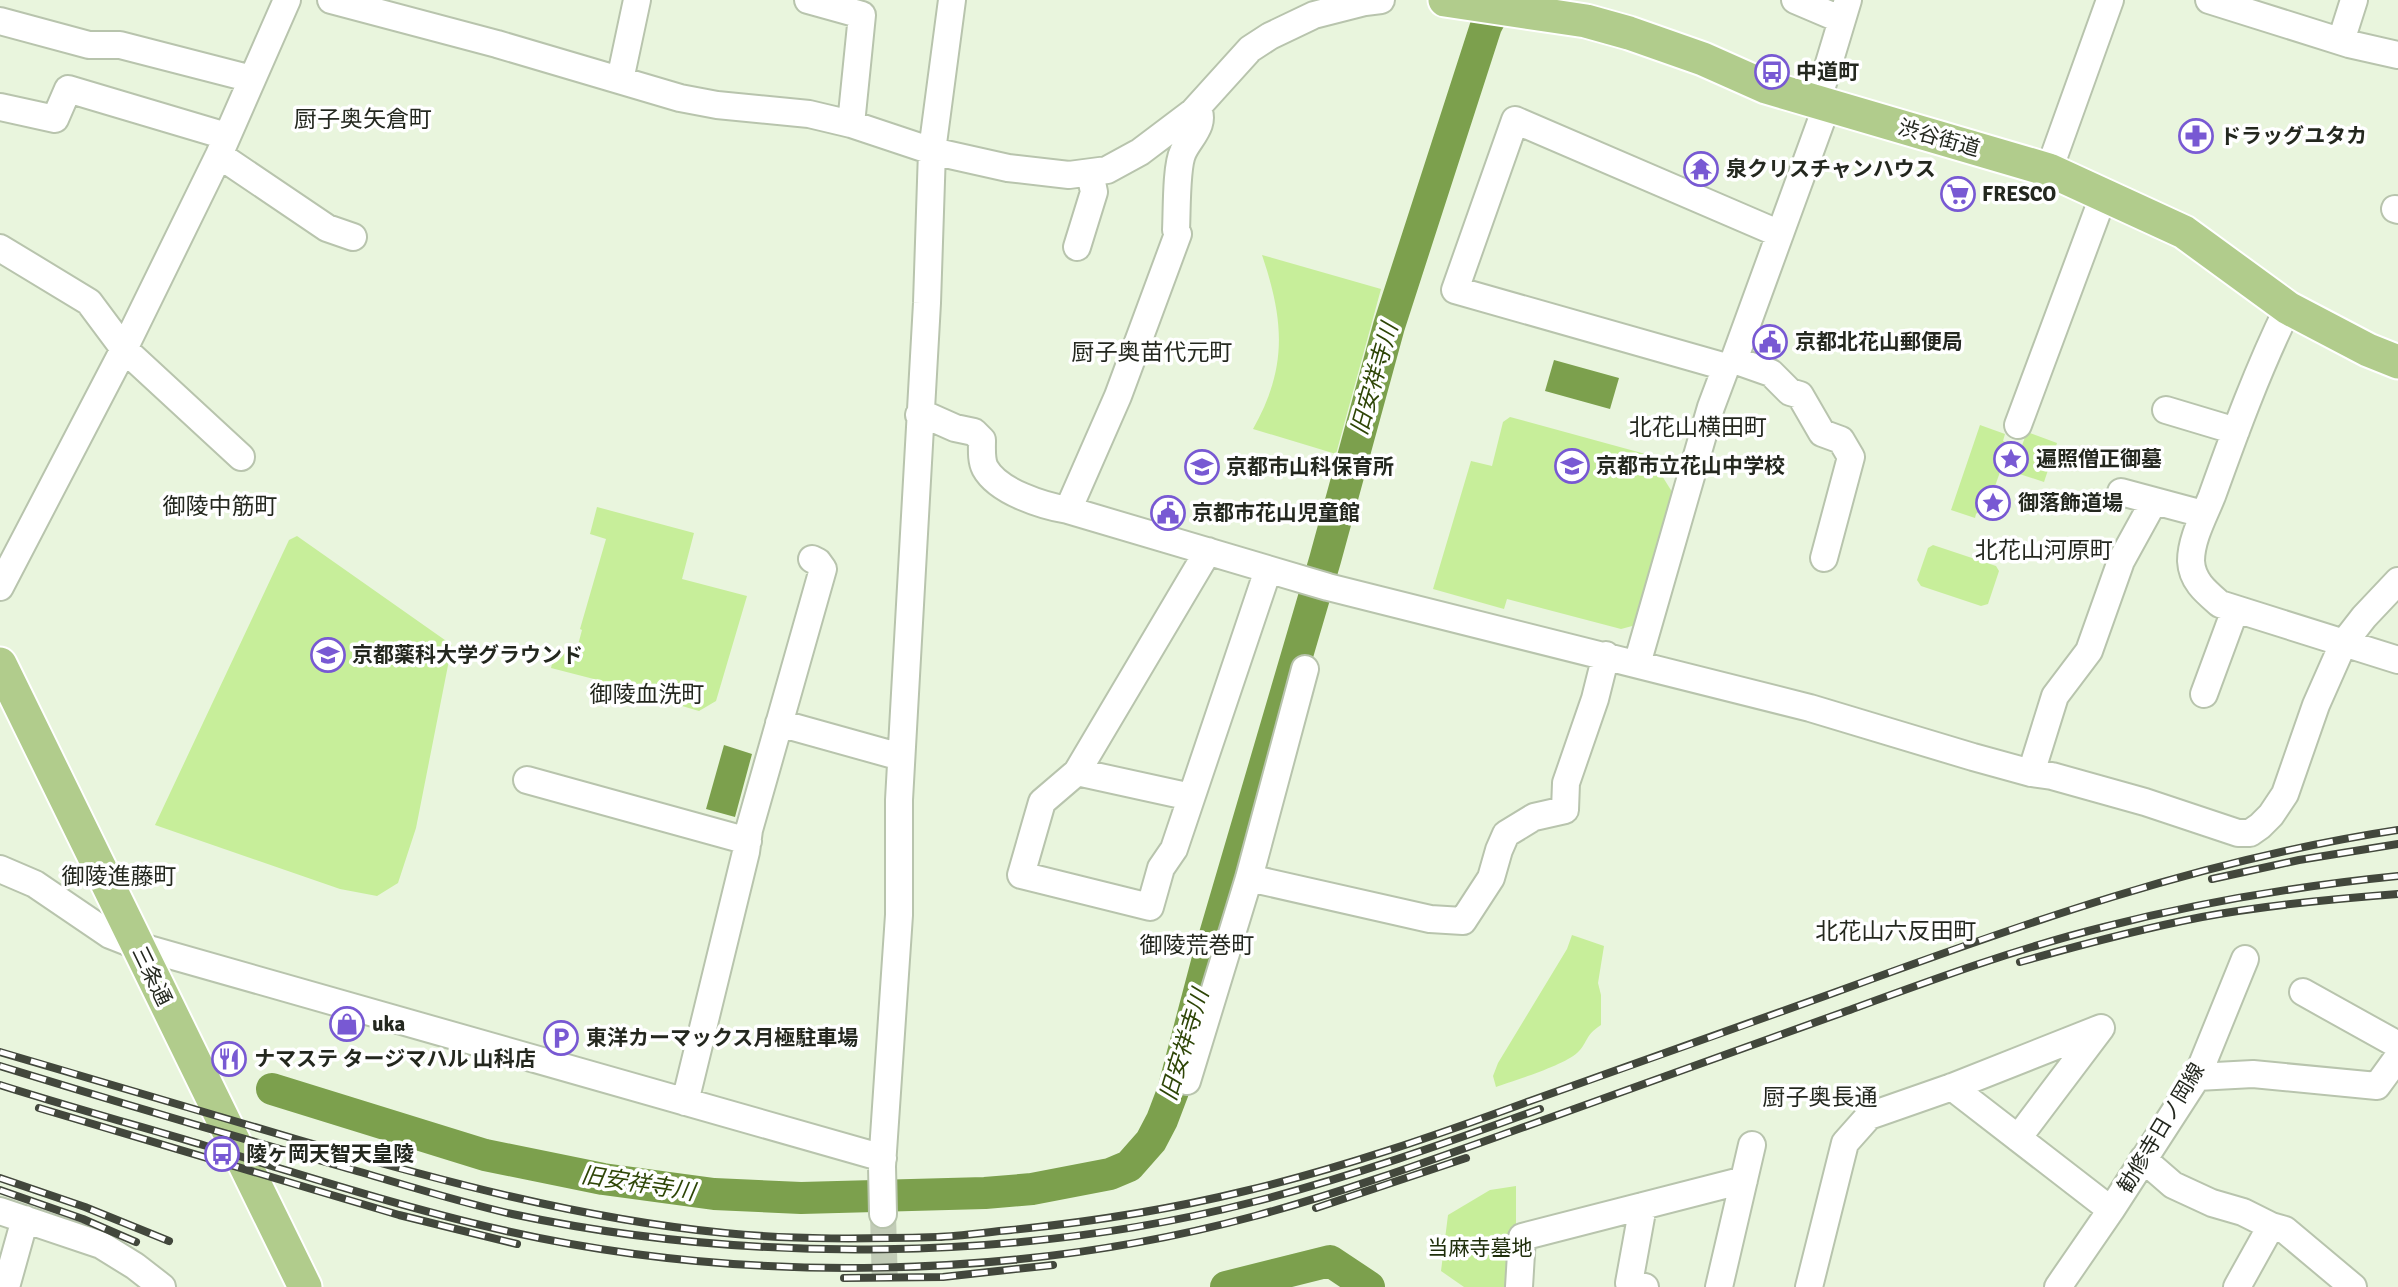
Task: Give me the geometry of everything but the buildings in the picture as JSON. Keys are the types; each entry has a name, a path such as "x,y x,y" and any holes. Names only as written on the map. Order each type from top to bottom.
{"main road":[{"name":"渋谷街道","path":"1445,0 1586,21 1629,33 1766,87 2049,170 2184,232 2288,308 2368,350 2398,362"},
{"name":"三条通","path":"0,664 305,1287"}],"street":[{"path":"0,587 124,349 223,146 287,0"},
{"path":"331,0 497,44 680,98 717,106 809,114 851,124 932,151 1008,168 1069,176 1107,170 1140,152 1197,108 1250,49 1270,36 1314,15 1381,0"},
{"path":"620,80 637,0"},
{"path":"808,0 862,15 851,124"},
{"path":"882,1202 898,915 901,757 927,303 932,151 952,0"},
{"path":"1637,664 1711,407 1780,234 1822,104 1845,10 1795,0"},
{"path":"2049,170 2110,0"},
{"path":"2208,0 2340,41 2398,55"},
{"path":"2340,41 2354,0"},
{"path":"0,21 89,45 120,45 252,79"},
{"path":"0,107 55,119 68,89 223,146 327,228 353,237"},
{"path":"1068,510 1118,396 1178,234 1176,230 1181,155 1199,126 1201,114 1197,108"},
{"path":"1780,234 1515,120 1455,290 1770,373 1790,392 1800,395 1822,433 1841,440 1851,457 1824,558"},
{"path":"1077,247 1094,191 1090,173"},
{"path":"2018,425 2104,194"},
{"path":"0,248 89,302 124,349 241,457"},
{"path":"2288,308 2264,357 2203,514 2192,550 2192,570 2202,588 2220,604 2398,660"},
{"path":"2166,410 2236,431"},
{"path":"919,415 974,432 982,440 985,467 1007,488 1042,505 1068,510 1315,583 1810,708 2031,773 2052,776 2145,802 2238,833 2250,833 2271,815 2284,794 2316,705 2343,644 2398,581"},
{"path":"2122,492 2203,514"},
{"path":"2031,773 2056,696 2088,651 2121,561 2154,501"},
{"path":"1208,551 1077,772 1042,802 1021,875 1150,908 1161,868 1174,849 1268,570"},
{"path":"685,1101 748,841 823,569 812,559"},
{"path":"2204,694 2235,610"},
{"path":"1250,878 1430,919 1462,921 1491,878 1506,834 1534,817 1564,810 1566,783 1595,699 1606,655"},
{"path":"1187,1081 1250,878 1305,669"},
{"path":"779,723 901,757"},
{"path":"1077,772 1191,797"},
{"path":"527,780 748,841"},
{"path":"0,869 35,884 110,935 138,946 883,1158"},
{"name":"勧修寺日ノ岡線","path":"2058,1287 2197,1076 2245,959"},
{"path":"2303,992 2398,1045"},
{"path":"1809,1287 1845,1143 1869,1116 1952,1087 2101,1028 2018,1138"},
{"path":"2197,1076 2253,1074 2377,1086 2398,1057"},
{"path":"1952,1087 2111,1210"},
{"path":"1719,1287 1752,1145"},
{"path":"2143,1159 2173,1185 2212,1203 2244,1212 2285,1230 2353,1287"},
{"path":"1519,1287 1522,1237 1744,1180"},
{"path":"1643,1206 1629,1283 1645,1287"},
{"path":"6,1287 12,1215 101,1245 162,1287"},
{"path":"2237,1287 2271,1226"}],"green space":[{"path":"1262,255 1381,289 1336,454 1253,429 1272,385 1279,343 1275,301"},
{"path":"1510,417 1649,455 1674,495 1636,625 1621,629 1507,599 1504,609 1433,589 1471,461 1492,466 1503,422"},
{"path":"1980,425 2005,434 2003,441 2010,444 1989,503 1975,518 1951,510"},
{"path":"2027,432 2057,443 2044,482 2004,469 2013,445 2021,448"},
{"path":"597,507 694,533 682,579 747,596 716,701 699,711 621,686 551,668 555,651 575,656 606,539 590,534"},
{"path":"297,536 452,645 416,828 398,883 377,896 340,889 155,825 289,540"},
{"path":"1933,545 1996,566 1999,571 1988,604 1981,606 1921,586 1917,580 1928,548"},
{"path":"1572,935 1604,946 1598,983 1601,995 1601,1025 1571,1058 1496,1087 1493,1076 1498,1063 1567,949"},
{"name":"当麻寺墓地","path":"1516,1186 1516,1271 1512,1287 1464,1287 1441,1271 1448,1215 1490,1190"}],"shaded area":[{"path":"1554,360 1619,378 1610,409 1545,391"},
{"path":"724,745 752,754 735,817 706,809"}],"waterway":[{"name":"旧安祥寺川","path":"272,1089 485,1155 603,1179 714,1194 801,1198 985,1193 1032,1189 1110,1174 1129,1166 1151,1141 1173,1091 1207,962 1325,560 1389,326 1486,26 1500,0"},
{"path":"1226,1287 1330,1261 1369,1287"}],"tunnel":[{"path":"883,1214 885,1287"}],"railway":[{"path":"0,1052 351,1155 563,1208 671,1227 751,1235 804,1238 956,1236 1158,1210 1317,1172 1460,1126 2043,919 2183,876 2254,858 2398,830"},
{"path":"2212,879 2299,860 2398,844"},
{"path":"0,1085 427,1211 502,1230 594,1248 688,1260 783,1267 880,1268 976,1263 1071,1253 1164,1237 1289,1206 1459,1150 1940,977 2071,936 2213,903 2287,890 2398,876"},
{"path":"2020,962 2202,917 2299,903 2398,894"},
{"path":"0,1066 257,1143 512,1214 602,1230 694,1242 788,1248 883,1249 978,1245 1072,1236 1164,1222 1326,1182 1540,1109"},
{"path":"39,1108 399,1215 517,1244"},
{"path":"1316,1208 1466,1158"},
{"path":"0,1178 85,1207 169,1241"},
{"path":"0,1190 83,1219 136,1242"},
{"path":"844,1278 943,1277 1053,1265"}],"place":[{"name":"中道町","path":"1772,72"},
{"name":"ドラッグユタカ","path":"2196,136"},
{"name":"泉クリスチャンハウス","path":"1701,169"},
{"name":"FRESCO","path":"1958,194"},
{"name":"京都北花山郵便局","path":"1770,342"},
{"name":"遍照僧正御墓","path":"2011,459"},
{"name":"京都市立花山中学校","path":"1572,466"},
{"name":"京都市山科保育所","path":"1202,467"},
{"name":"御落飾道場","path":"1993,503"},
{"name":"京都市花山児童館","path":"1168,513"},
{"name":"京都薬科大学グラウンド","path":"328,655"},
{"name":"uka","path":"347,1024"},
{"name":"東洋カーマックス月極駐車場","path":"561,1038"},
{"name":"ナマステ タージマハル 山科店","path":"229,1059"},
{"name":"陵ヶ岡天智天皇陵","path":"222,1154"}],"district":[{"name":"厨子奥矢倉町","path":"363,119"},
{"name":"厨子奥苗代元町","path":"1152,352"},
{"name":"北花山横田町","path":"1698,427"},
{"name":"御陵中筋町","path":"220,506"},
{"name":"北花山河原町","path":"2044,550"},
{"name":"御陵血洗町","path":"647,694"},
{"name":"御陵進藤町","path":"119,876"},
{"name":"北花山六反田町","path":"1896,931"},
{"name":"御陵荒巻町","path":"1197,945"},
{"name":"厨子奥長通","path":"1820,1097"}]}
